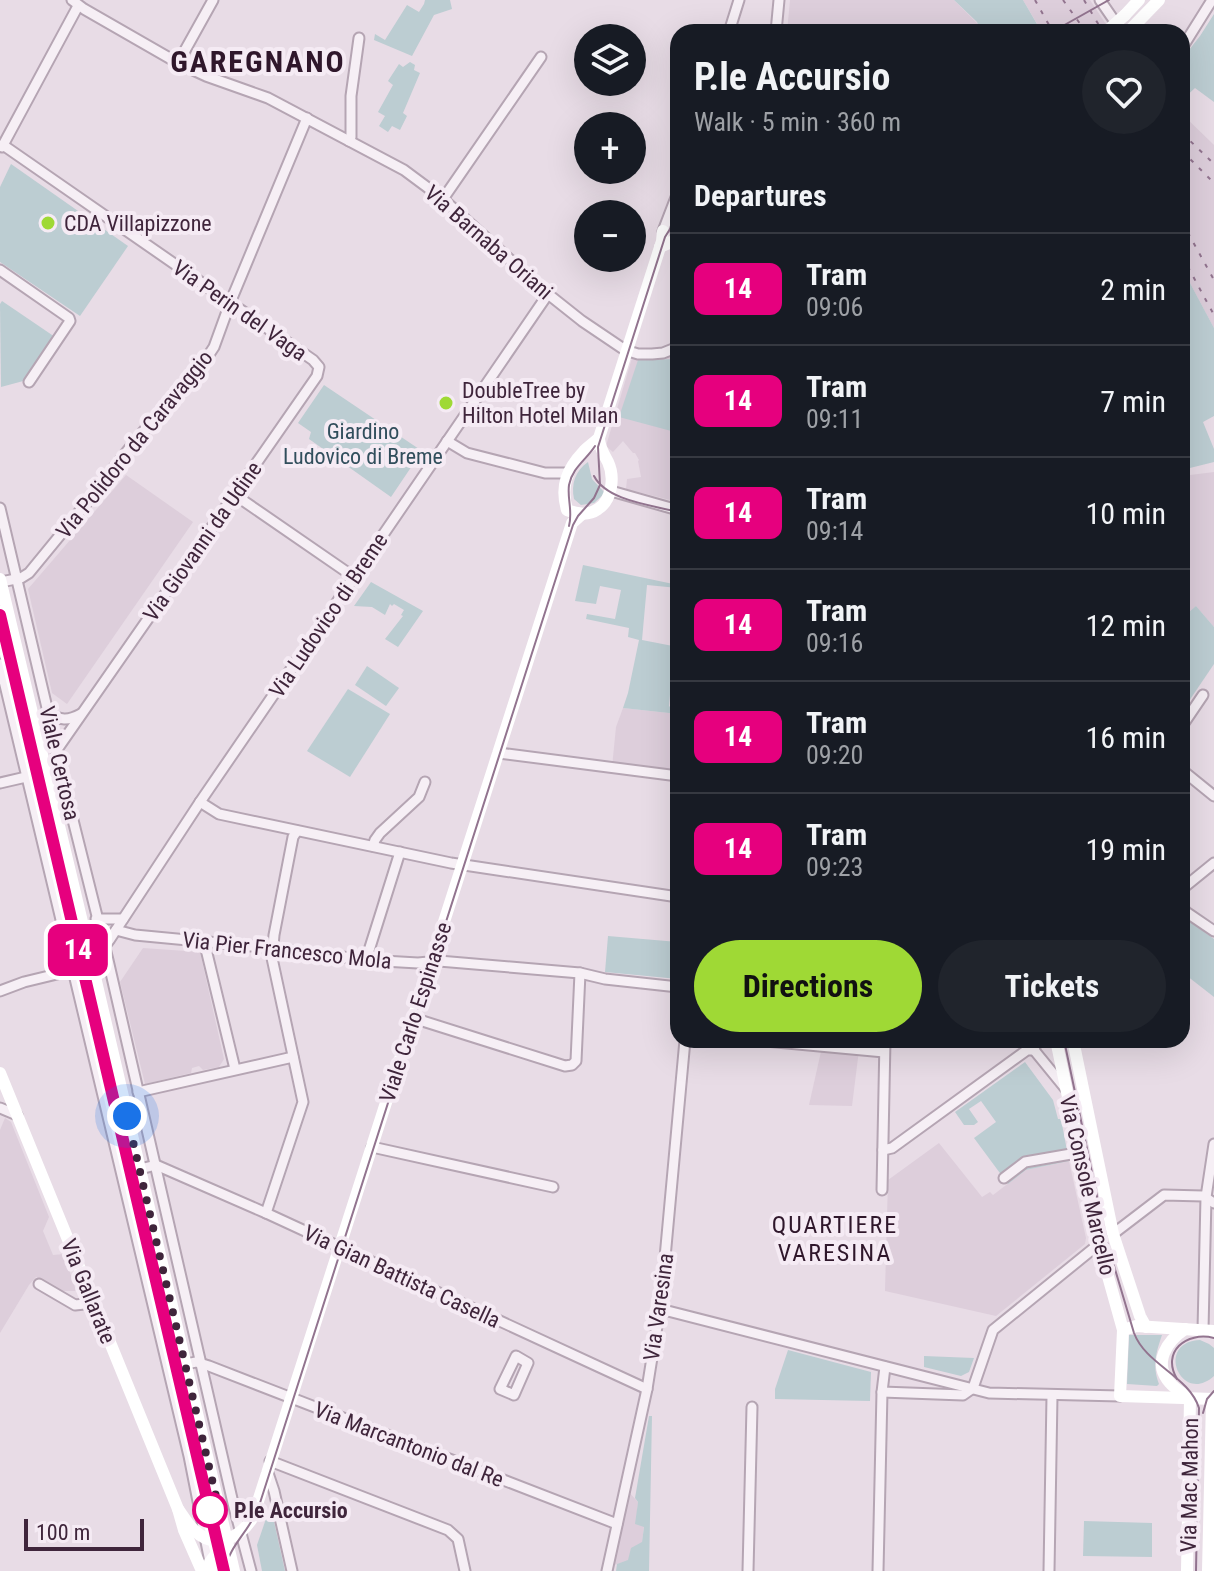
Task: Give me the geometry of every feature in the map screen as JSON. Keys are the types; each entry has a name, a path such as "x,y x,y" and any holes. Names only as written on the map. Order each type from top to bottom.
{"main road":[{"path":"1115,24 1139,0"},
{"path":"1135,24 1159,0"},
{"path":"611,486 608,471 599,461 587,456 561,473 574,515 590,513 606,501 611,486 610,466 599,439 663,231 670,232"},
{"path":"660,247 670,240"},
{"path":"579,459 599,439"},
{"name":"Viale Carlo Espinasse","path":"241,1533 251,1521 259,1501 574,515"},
{"name":"Viale Certosa","path":"0,581 234,1571"},
{"name":"Via Console Marcello","path":"1058,1048 1099,1244 1123,1330 1120,1396"},
{"name":"Via Console Marcello","path":"1075,1048 1113,1234 1146,1327"},
{"name":"Via Gallarate","path":"0,1073 184,1530 208,1568"},
{"path":"1123,1330 1146,1327 1209,1330"},
{"path":"1185,1329 1167,1345 1162,1367 1169,1382 1190,1399"},
{"path":"1120,1396 1213,1399"},
{"name":"Via Mac Mahon","path":"1187,1571 1190,1399"},
{"name":"Via Mac Mahon","path":"1208,1571 1213,1399"},
{"path":"178,1509 192,1528 206,1538 227,1540 241,1533"},
{"path":"208,1568 227,1540"}],"street":[{"path":"178,63 213,0"},
{"path":"732,24 739,0"},
{"path":"777,24 779,0"},
{"path":"1100,0 1122,24"},
{"path":"1190,35 1212,0"},
{"path":"1,148 75,3"},
{"name":"Via Barnaba Oriani","path":"75,3 178,63 268,98 404,170 443,199 548,294 626,351"},
{"path":"349,141 359,38"},
{"path":"443,199 541,57"},
{"name":"Via Polidoro da Caravaggio","path":"17,579 29,573 214,347 307,118"},
{"name":"Via Perin del Vaga","path":"1,148 319,367"},
{"path":"663,231 670,213"},
{"path":"0,270 70,321 29,382"},
{"name":"Via Ludovico di Breme","path":"110,939 200,802 548,294"},
{"path":"626,351 652,354 670,350"},
{"name":"Via Giovanni da Udine","path":"56,751 317,376 319,367"},
{"path":"447,441 467,453 545,473 561,473"},
{"path":"611,486 670,507"},
{"path":"235,495 354,577"},
{"name":"Viale Certosa","path":"0,508 96,919 110,939 138,1092 251,1571"},
{"name":"Viale Certosa","path":"0,581 17,579"},
{"name":"Viale Certosa","path":"0,664 186,1442 206,1538 208,1568"},
{"path":"1190,714 1203,695"},
{"path":"48,712 64,720 81,714"},
{"path":"499,753 670,775"},
{"path":"0,783 59,764"},
{"path":"1190,776 1214,796"},
{"path":"373,846 380,833 419,797 425,782"},
{"path":"200,802 219,814 463,865 670,896"},
{"path":"266,1213 303,1102 272,958 293,837 297,831"},
{"path":"366,960 400,852"},
{"path":"1190,882 1214,863"},
{"path":"1190,915 1214,931"},
{"path":"96,919 123,919"},
{"name":"Via Pier Francesco Mola","path":"110,939 135,935 366,960 432,961 580,973 670,986"},
{"path":"0,991 88,967 110,939"},
{"path":"204,941 235,1069"},
{"path":"413,1018 565,1066 572,1065 576,1061 580,973"},
{"name":"Via Varesina","path":"607,1571 647,1389 660,1309 684,1048"},
{"path":"840,1048 884,1052"},
{"path":"882,1190 884,1048"},
{"path":"883,1150 892,1148 1027,1050 1034,1050 1066,1089"},
{"path":"138,1092 293,1057"},
{"path":"0,1108 17,1115"},
{"path":"1209,1330 1205,1226 1214,1144"},
{"path":"372,1147 553,1187"},
{"path":"1004,1178 1025,1162 1071,1154"},
{"path":"140,1169 156,1165"},
{"name":"Via Gian Battista Casella","path":"156,1165 647,1389"},
{"path":"1113,1234 1164,1195 1197,1195 1210,1200"},
{"path":"1205,1226 1214,1218"},
{"path":"882,1392 963,1395 973,1388 995,1328 1099,1244"},
{"path":"39,1284 75,1305 94,1303"},
{"path":"660,1309 989,1393 1120,1396"},
{"path":"186,1364 201,1364"},
{"name":"Via Marcantonio dal Re","path":"201,1364 617,1524"},
{"path":"878,1571 885,1367"},
{"path":"919,1394 926,1377"},
{"path":"1049,1571 1052,1396"},
{"path":"748,1571 752,1407"},
{"path":"268,1466 292,1571"},
{"path":"268,1466 448,1530 458,1539 465,1571"},
{"path":"233,1503 243,1507 259,1501"}],"shaded area":[{"path":"790,0 954,0 978,24 788,24"},
{"path":"1023,0 1090,0 1106,24 1037,24"},
{"path":"1190,122 1214,145 1214,328 1190,283"},
{"path":"670,357 670,500 626,489 627,479 641,477 639,460 623,441 613,452 606,446 632,358"},
{"path":"1214,472 1214,627 1196,606 1190,611 1190,475"},
{"path":"126,475 193,522 67,704 52,693 28,589"},
{"path":"623,708 670,713 670,774 612,767 616,727"},
{"path":"143,948 200,952 224,1059 219,1067 203,1070 199,1066 192,1068 191,1073 145,1084 120,982"},
{"path":"822,1048 859,1050 852,1106 809,1105"},
{"path":"5,1118 11,1122 49,1217 43,1231 53,1255 64,1254 76,1291 62,1291 36,1277 0,1333 0,1130"},
{"path":"939,1143 982,1197 990,1192 993,1195 1026,1170 1069,1161 1085,1244 996,1316 885,1291 888,1180"},
{"path":"625,1488 638,1502 636,1523 644,1526 642,1543 628,1561 607,1567"}],"green space":[{"path":"425,0 450,0 452,9 434,15 412,56 374,40 375,34 385,40 407,5 419,12"},
{"path":"954,0 1023,0 1037,24 978,24"},
{"path":"1214,14 1214,102 1195,88 1190,93 1190,49"},
{"path":"410,62 415,65 414,70 420,73 403,113 407,116 400,130 392,126 388,132 379,126 385,116 378,112 393,85 388,81 399,64 403,67"},
{"name":"CDA Villapizzone","path":"11,164 128,246 80,316 0,262 0,187"},
{"path":"1190,283 1214,328 1214,416 1203,422 1214,449 1214,462 1190,468"},
{"path":"2,301 55,337 27,380 1,387 0,304"},
{"path":"670,359 670,431 619,417 638,360"},
{"name":"Giardino Ludovico di Breme","path":"324,385 422,451 391,497 309,439 311,432 298,423"},
{"path":"588,462 592,479 605,493 594,503 581,505 574,499 573,488 577,474"},
{"path":"583,565 670,583 670,587 647,585 642,640 670,645 670,713 623,708 639,640 628,637 629,628 586,619 587,614 615,619 621,590 600,586 596,604 575,601"},
{"path":"371,582 423,611 398,647 385,639 403,616 404,610 390,604 385,615 372,607 354,606"},
{"path":"1196,606 1214,627 1214,664 1190,700 1190,611"},
{"path":"367,666 399,688 386,706 355,685"},
{"path":"348,689 390,714 350,777 307,751"},
{"path":"1190,922 1214,939 1214,997 1190,978"},
{"path":"608,936 670,941 670,978 605,972"},
{"path":"1025,1062 1053,1100 1058,1119 1061,1119 1069,1161 1026,1170 1008,1184 974,1138 996,1122 981,1101 969,1109 978,1122 974,1125 964,1125 955,1112"},
{"path":"1129,1335 1162,1335 1156,1359 1157,1386 1127,1384"},
{"path":"1200,1340 1214,1348 1214,1376 1202,1383 1191,1383 1177,1370 1176,1360 1178,1351 1186,1343"},
{"path":"788,1350 871,1372 870,1401 775,1399 775,1389"},
{"path":"924,1356 974,1358 969,1372 961,1376 924,1367"},
{"path":"649,1416 652,1416 649,1571 616,1571 617,1564 628,1560 631,1548 642,1542 644,1527 635,1524 638,1502 635,1498"},
{"path":"270,1507 285,1571 262,1571 257,1545"},
{"path":"1084,1521 1152,1523 1152,1557 1083,1556"}],"tram line":[{"path":"1066,24 1109,0"},
{"path":"225,1571 230,1554 259,1506 573,525 600,485 598,447 670,229"},
{"path":"569,526 571,479 595,446"},
{"path":"594,476 619,497 670,510"},
{"name":"14","path":"0,615 224,1571"},
{"path":"0,616 224,1571"},
{"path":"1066,1048 1106,1239 1134,1333 1148,1354 1186,1387 1199,1408 1196,1571"},
{"path":"1177,1379 1172,1360 1179,1346 1194,1338 1214,1338"},
{"path":"1203,1413 1207,1399 1214,1391"}],"railway":[{"path":"1035,0 1048,24"},
{"path":"1063,0 1080,24"},
{"path":"1084,0 1098,24"},
{"path":"1190,141 1214,164"},
{"path":"1190,159 1214,183"},
{"path":"1190,236 1214,280"},
{"path":"1190,271 1214,315"}],"place":[{"name":"CDA Villapizzone","path":"48,223"},
{"name":"DoubleTree by Hilton Hotel Milan","path":"446,403"},
{"name":"P.le Accursio","path":"210,1510"}],"district":[{"name":"GAREGNANO","path":"258,62"},
{"name":"QUARTIERE VARESINA","path":"835,1239"}],"route":[{"path":"127,1116 221,1518 210,1510"}]}
